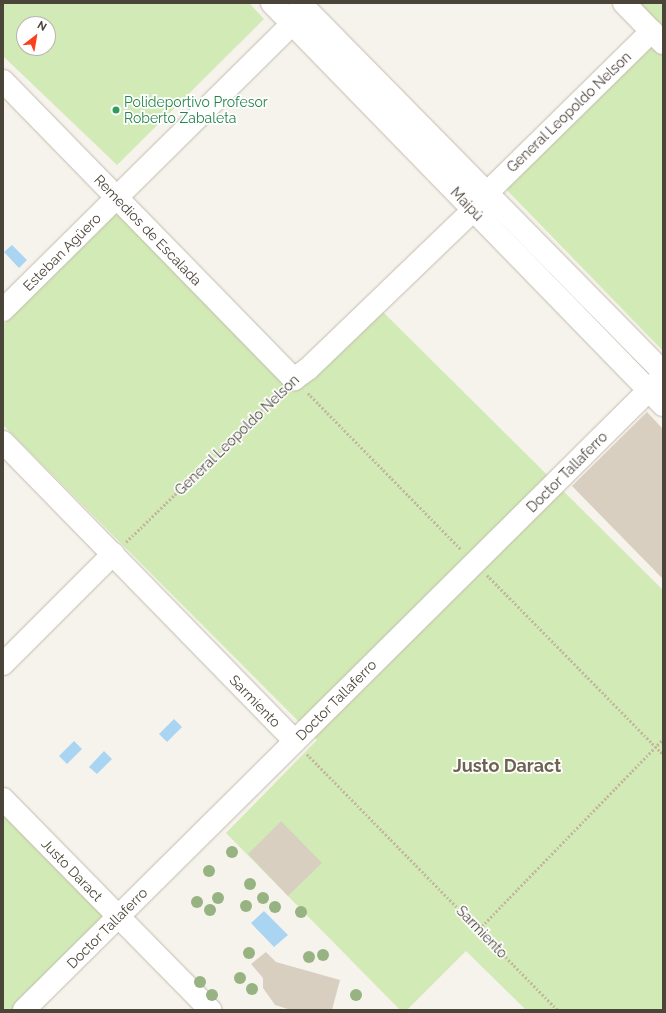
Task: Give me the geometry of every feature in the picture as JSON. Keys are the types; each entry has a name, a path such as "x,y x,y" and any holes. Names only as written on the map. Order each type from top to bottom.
{"street":[{"name":"Maipú","path":"272,3 303,10 487,193 663,372"},
{"path":"624,3 658,37"},
{"name":"Maipú","path":"303,10 473,210 658,391"},
{"name":"Esteban Agüero","path":"3,310 117,198 303,10"},
{"name":"General Leopoldo Nelson","path":"294,379 308,369 473,210 487,193 658,37"},
{"name":"Remedios de Escalada","path":"3,81 294,379"},
{"name":"Doctor Tallaferro","path":"24,1010 294,741 658,391"},
{"name":"Sarmiento","path":"3,442 294,741"},
{"path":"3,664 113,554"},
{"name":"Justo Daract","path":"3,799 210,1010"}],"path":[{"name":"General Leopoldo Nelson","path":"113,554 294,379"},
{"path":"479,929 663,739"},
{"name":"Sarmiento","path":"294,741 558,1010"}],"green space":[{"name":"Polideportivo Profesor Roberto Zabaleta","path":"3,3 249,3 264,19 117,165 3,56"},
{"path":"638,3 663,3 663,351 504,187 661,28"},
{"path":"119,211 294,379 375,304 663,590 663,1010 526,1010 466,951 407,1010 400,1010 226,833 317,740 3,425 3,325"},
{"path":"3,799 118,917 24,1010 3,1010"}],"water":[{"path":"12,245 27,260 19,268 4,252"},
{"path":"174,719 182,727 167,742 159,734"},
{"path":"74,741 82,749 67,764 59,756"},
{"path":"104,751 112,759 97,774 89,767"},
{"path":"264,911 288,935 274,947 251,923"}],"building":[{"path":"647,412 663,429 663,579 572,486"},
{"path":"281,821 322,863 288,896 248,854"},
{"path":"266,952 276,962 340,980 332,1010 291,1010 275,1005 263,988 263,978 251,964"}],"place":[{"name":"Polideportivo Profesor Roberto Zabaleta","path":"116,110"}],"district":[{"name":"Justo Daract","path":"507,766"}]}
